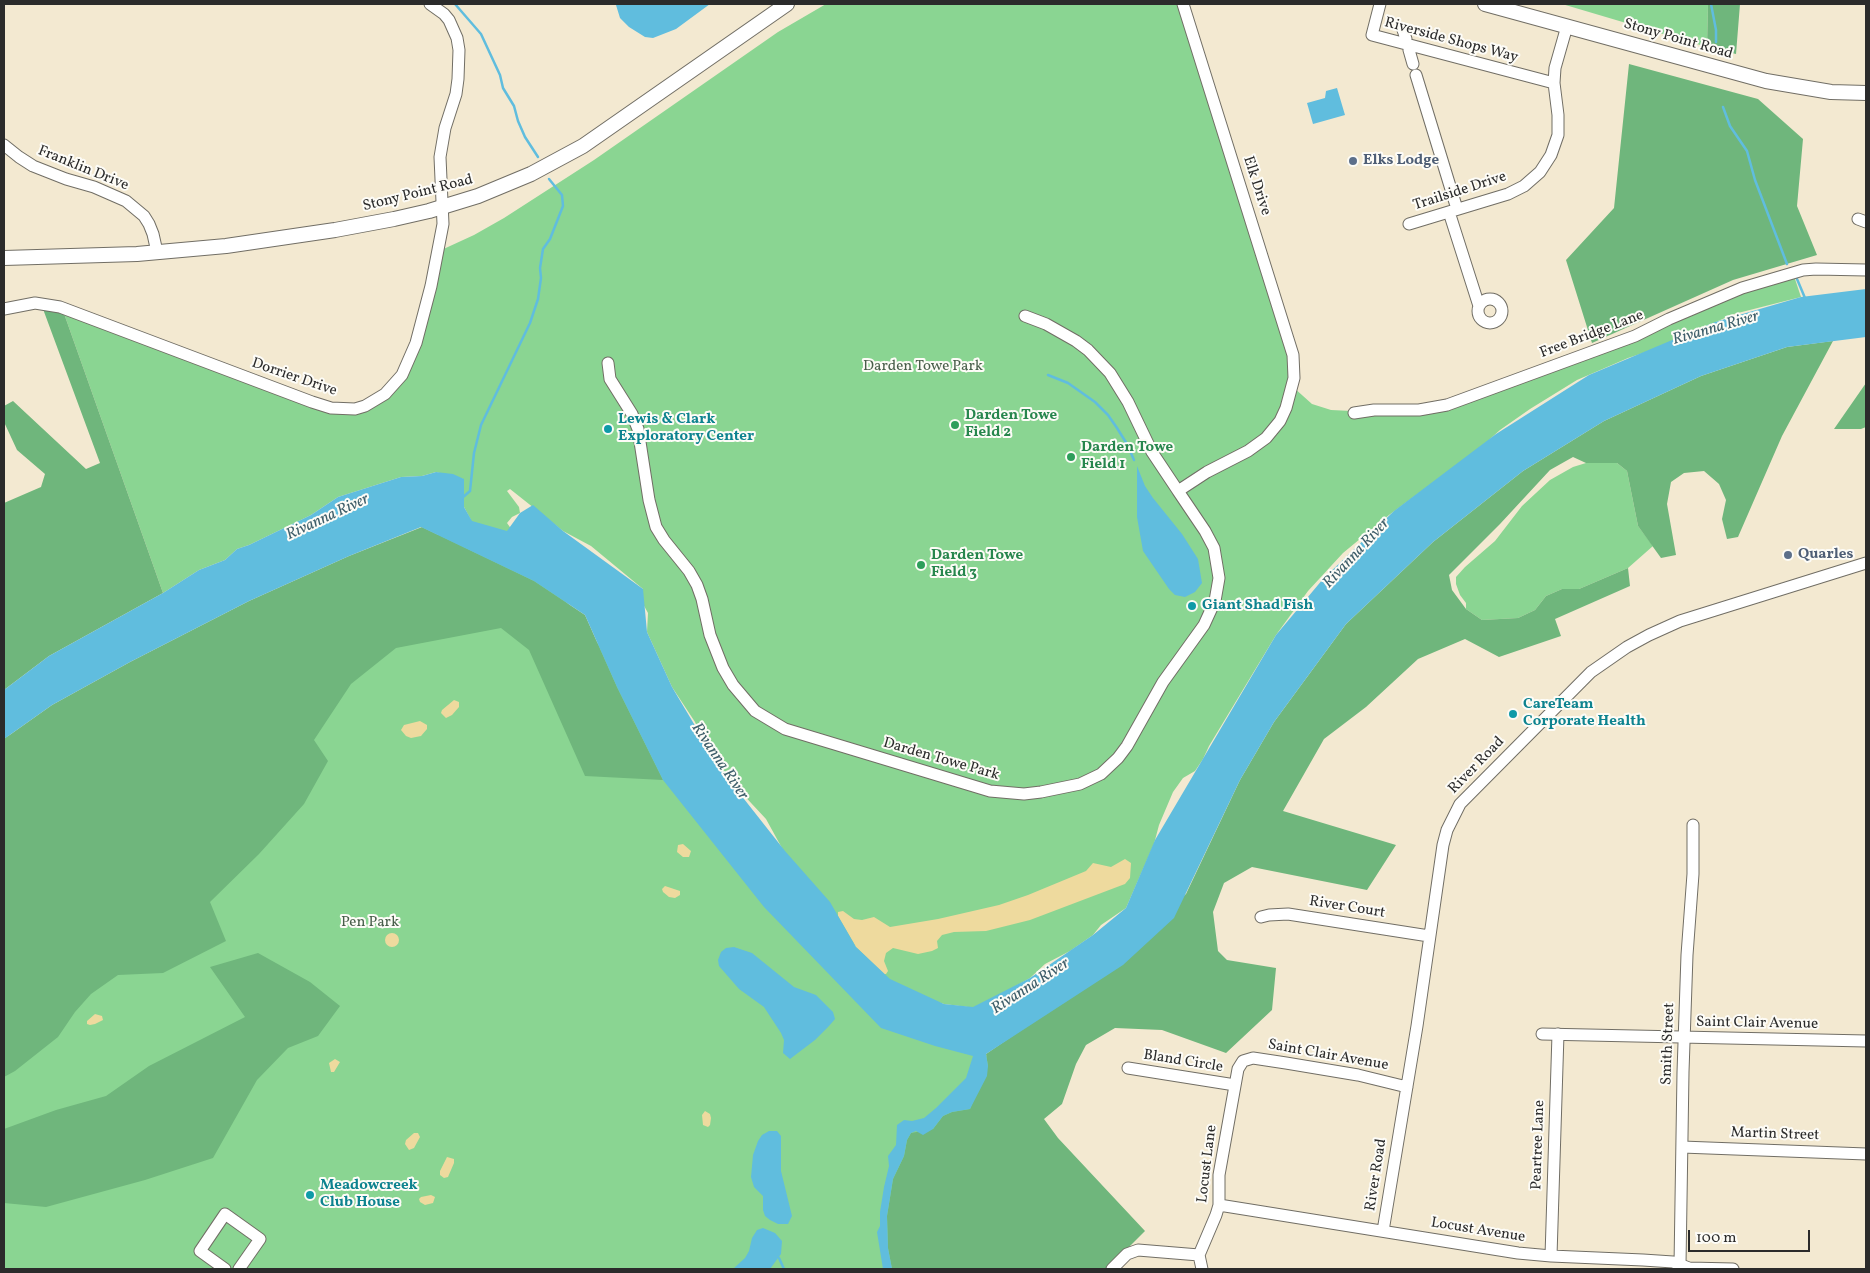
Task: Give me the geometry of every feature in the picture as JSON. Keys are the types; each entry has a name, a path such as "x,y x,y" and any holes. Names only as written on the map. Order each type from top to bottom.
{"main road":[{"name":"Stony Point Road","path":"4,258 157,252 226,246 394,219 478,196 524,178 583,146 787,4"},
{"name":"Stony Point Road","path":"1484,4 1766,81 1831,92 1866,94"}],"street":[{"name":"Dorrier Drive","path":"4,309 35,303 60,307 331,408 354,409 374,402 385,394 402,375 410,359 432,286 443,224 440,157 445,128 456,94 459,50 457,38 449,20 430,4"},
{"name":"Elk Drive","path":"1178,491 1207,472 1248,451 1266,438 1280,421 1286,408 1294,378 1293,355 1183,4"},
{"name":"Riverside Shops Way","path":"1380,4 1372,35 1554,83"},
{"name":"Trailside Drive","path":"1410,224 1516,190 1532,180 1546,164 1558,135 1558,115 1554,83 1557,58 1567,26"},
{"path":"1406,40 1479,306"},
{"name":"Franklin Drive","path":"4,145 33,166 66,179 94,187 126,201 140,212 149,224 157,252"},
{"name":"Free Bridge Lane","path":"1354,413 1374,410 1419,410 1459,401 1635,336 1669,319 1742,288 1803,270 1866,270"},
{"name":"Darden Towe Park","path":"608,363 610,379 632,414 638,429 649,500 656,527 689,571 697,585 716,652 733,685 755,711 785,729 990,791 1024,794 1080,784 1100,774 1118,758 1127,746 1163,682 1204,625 1212,611 1218,591 1218,565 1210,539 1152,452 1124,394 1110,373 1076,340 1046,324 1025,316"},
{"name":"River Road","path":"1383,1231 1443,845 1447,830 1460,804 1591,672 1627,647 1671,625 1866,563"},
{"name":"Smith Street","path":"1680,1265 1684,1038 1687,955 1693,874 1693,825"},
{"name":"River Court","path":"1261,917 1280,913 1429,936"},
{"name":"Saint Clair Avenue","path":"1542,1034 1866,1041"},
{"name":"Peartree Lane","path":"1551,1256 1558,1034"},
{"name":"Saint Clair Avenue","path":"1244,1061 1253,1058 1286,1063 1358,1075 1407,1086"},
{"name":"Locust Lane","path":"1199,1255 1216,1215 1219,1175 1234,1085 1238,1069 1244,1061"},
{"name":"Bland Circle","path":"1128,1068 1234,1085"},
{"name":"Martin Street","path":"1682,1147 1866,1154"},
{"name":"Locust Avenue","path":"1218,1205 1498,1250 1551,1256 1643,1260 1689,1268 1733,1269"},
{"path":"225,1269 200,1251 226,1214 260,1239 239,1269"},
{"path":"1112,1269 1127,1254 1138,1250 1199,1255 1202,1269"}],"green space":[{"name":"Pen Park","path":"826,4 1184,4 1292,349 1293,387 1312,404 1331,410 1352,411 1429,407 1793,273 1801,297 1734,314 1577,380 1500,430 1480,448 1389,515 1343,553 1308,591 1276,635 1203,759 1195,771 1183,778 1173,792 1159,825 1154,844 1126,908 1101,925 1093,935 1070,951 1045,964 1030,978 976,1008 944,1004 886,986 788,859 766,819 724,774 695,722 672,687 647,632 648,613 643,604 643,589 591,546 563,531 510,489 507,491 519,507 520,513 512,517 507,523 880,1016 977,1039 1107,1269 4,1269 4,738 471,520 464,507 463,479 436,472 422,476 401,477 338,497 311,515 237,549 225,560 199,570 163,593 61,305 304,399 350,408 385,391 408,361 437,252 474,235 504,218 594,160 778,32"},
{"path":"1562,4 1708,4 1707,47"},
{"path":"1708,4 1740,4 1736,54 1707,47"},
{"path":"1629,64 1758,99 1803,139 1797,206 1817,255 1733,280 1592,343 1566,260 1614,208"},
{"path":"61,305 163,593 49,656 4,690 4,503 41,487 45,474 17,450 4,422 4,406 13,401 86,469 100,463 43,309"},
{"path":"1833,341 1782,436 1738,537 1727,539 1722,519 1726,500 1719,484 1704,471 1684,473 1671,482 1667,504 1676,555 1661,558 1638,526 1627,471 1617,463 1586,463 1573,457 1550,470 1449,575 1452,590 1466,609 1482,620 1518,618 1535,610 1546,596 1562,589 1579,589 1628,568 1630,586 1555,619 1561,636 1499,657 1465,639 1418,659 1366,707 1324,739 1283,811 1396,845 1367,890 1252,867 1224,883 1213,912 1218,951 1227,960 1276,968 1272,1010 1226,1053 1162,1030 1115,1028 1086,1045 1076,1064 1062,1104 1044,1119 1058,1138 1145,1231 1107,1269 892,1269 888,1248 887,1216 893,1179 904,1156 907,1140 911,1133 933,1129 943,1116 952,1112 970,1109 988,1066 986,1054 1024,1028 1186,894 1240,780 1274,722 1346,624 1433,542 1523,471 1604,421 1701,376 1787,347"},
{"path":"1866,383 1866,427 1861,429 1834,429"},
{"path":"1586,463 1617,463 1627,471 1638,526 1653,546 1628,568 1579,589 1562,589 1546,596 1535,610 1518,618 1482,620 1466,609 1466,603 1460,595 1456,584 1456,577 1495,541 1522,506 1550,480 1573,467"},
{"path":"422,527 534,581 585,615 617,687 663,780 585,776 529,650 501,628 396,648 351,684 314,740 328,761 304,804 259,854 210,902 226,941 163,973 118,975 91,994 75,1012 58,1037 15,1071 4,1077 4,739 52,705 130,662 249,601 349,556"},
{"path":"258,953 310,982 340,1006 318,1036 288,1048 257,1080 213,1158 145,1180 46,1207 4,1203 4,1129 56,1110 106,1096 149,1066 245,1017 210,967"}],"sand":[{"path":"454,700 459,702 459,707 452,715 446,718 441,713 442,710"},
{"path":"420,721 427,725 427,729 421,736 411,738 406,736 401,730 404,725"},
{"path":"683,844 691,851 689,857 683,857 677,852 678,845"},
{"path":"1125,859 1131,863 1130,878 1125,884 1030,920 986,931 954,932 942,935 937,941 938,948 932,951 918,954 893,948 886,953 884,961 888,971 886,974 856,947 838,916 838,912 843,911 854,919 862,920 874,917 890,927 938,919 999,905 1028,895 1086,871 1093,863 1111,867"},
{"path":"665,886 680,891 680,895 675,898 669,897 663,892 662,889"},
{"path":"389,933 395,933 399,940 395,947 389,947 385,943 385,937"},
{"path":"95,1014 102,1016 103,1020 95,1024 87,1024 87,1021"},
{"path":"335,1059 340,1062 334,1072 331,1072 329,1063"},
{"path":"705,1111 710,1114 711,1118 708,1127 703,1125 702,1115"},
{"path":"414,1133 418,1133 420,1137 414,1148 409,1150 405,1144 406,1140"},
{"path":"447,1157 454,1159 454,1163 448,1177 444,1178 440,1175 440,1171"},
{"path":"431,1195 435,1197 433,1203 425,1205 420,1202 419,1199 421,1197"}],"water":[{"path":"617,4 710,4 676,29 653,38 645,37 629,27 620,18"},
{"path":"1337,88 1345,115 1313,124 1307,103 1325,98 1326,91"},
{"name":"Rivanna River","path":"1866,289 1866,337 1787,347 1701,376 1604,421 1523,471 1433,542 1346,624 1274,722 1240,780 1174,918 1123,965 986,1054 987,1076 970,1109 952,1112 943,1116 933,1129 923,1135 916,1131 911,1133 907,1140 904,1156 893,1179 887,1216 888,1248 892,1269 883,1269 877,1232 880,1226 880,1212 889,1166 888,1156 896,1145 897,1125 904,1120 912,1121 924,1118 936,1108 966,1078 973,1056 881,1028 764,907 663,780 617,687 585,615 534,581 421,527 349,556 249,601 130,662 52,705 4,739 4,690 49,656 163,593 199,570 225,560 237,549 311,515 338,497 401,477 422,476 436,472 453,474 464,479 464,507 472,521 507,531 520,513 533,505 563,531 643,589 647,632 672,687 722,771 785,851 830,902 856,947 890,979 944,1004 973,1007 1030,978 1093,935 1126,908 1155,840 1276,635 1323,579 1394,511 1496,434 1589,375 1715,322 1801,297"},
{"path":"1137,466 1145,486 1182,534 1198,559 1202,583 1195,592 1185,597 1175,595 1169,589 1143,551 1137,517"},
{"path":"734,947 752,953 794,987 816,995 833,1012 835,1019 829,1026 815,1040 790,1059 783,1053 784,1040 781,1033 764,1007 739,989 719,966 718,960 721,952 726,948"},
{"path":"769,1131 777,1131 781,1136 781,1171 792,1216 788,1224 778,1224 765,1216 763,1196 754,1187 751,1177 753,1155 758,1141 762,1135"},
{"path":"763,1228 775,1233 782,1241 781,1254 770,1269 733,1269 745,1258 757,1230"}],"waterway":[{"path":"455,4 481,34 500,75 503,88 514,106 525,137 538,157"},
{"path":"1711,4 1716,30 1716,42"},
{"path":"1723,107 1730,126 1747,151 1755,180 1787,264"},
{"path":"462,498 470,491 474,453 481,425 530,323 538,299 543,249 550,239 563,206 562,195 549,179"},
{"path":"1797,279 1805,298"},
{"path":"1048,375 1068,383 1095,402 1108,415 1117,428 1134,460"},
{"path":"779,1258 784,1269"}],"place":[{"name":"Elks Lodge","path":"1353,161"},
{"name":"Darden Towe Field 2","path":"955,425"},
{"name":"Lewis & Clark Exploratory Center","path":"608,429"},
{"name":"Darden Towe Field 1","path":"1071,457"},
{"name":"Quarles","path":"1788,555"},
{"name":"Darden Towe Field 3","path":"921,565"},
{"name":"Giant Shad Fish","path":"1192,606"},
{"name":"CareTeam Corporate Health","path":"1513,714"},
{"name":"Meadowcreek Club House","path":"310,1195"}]}
